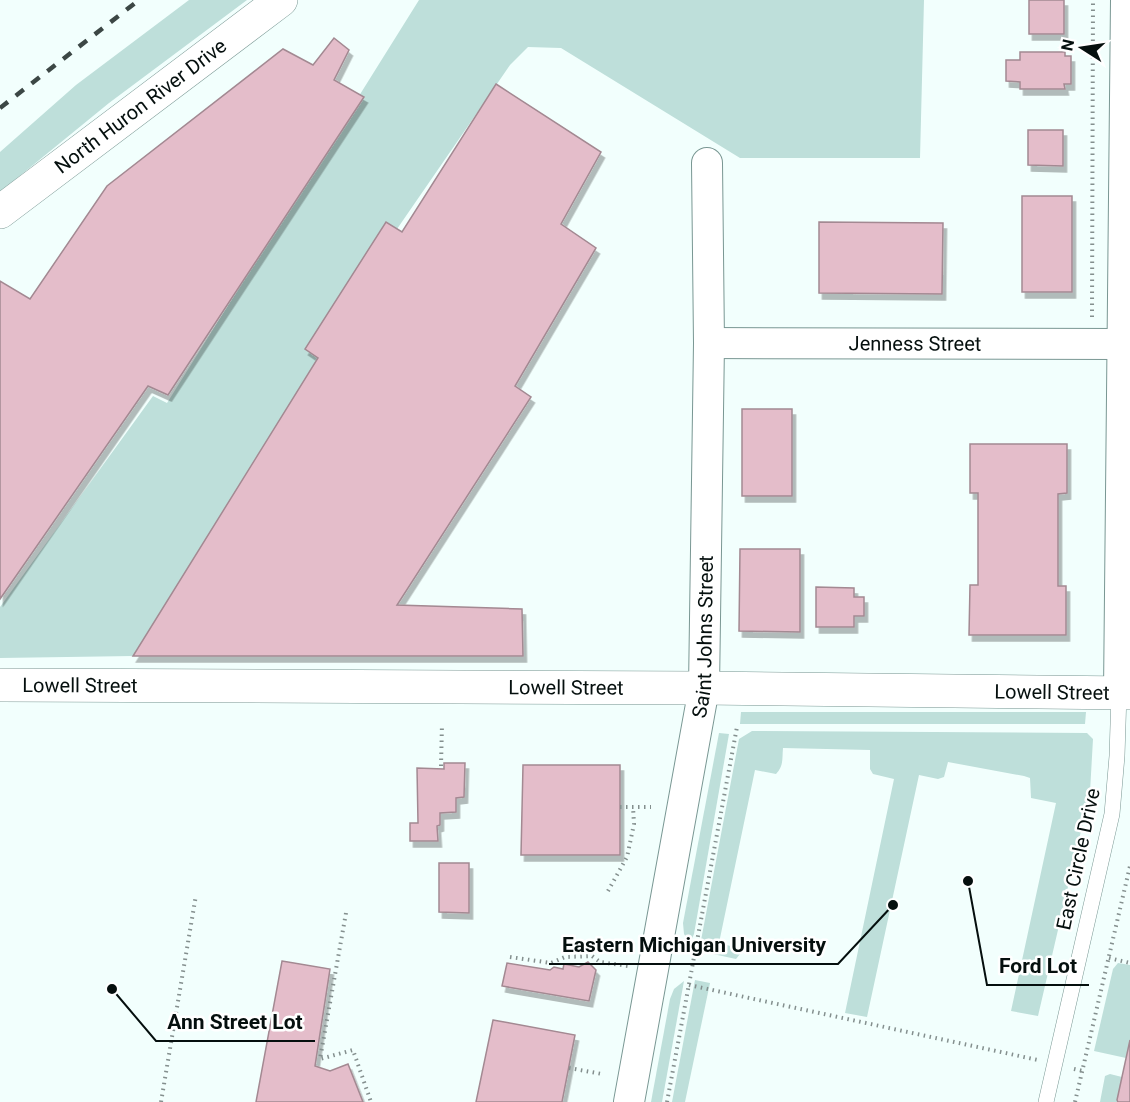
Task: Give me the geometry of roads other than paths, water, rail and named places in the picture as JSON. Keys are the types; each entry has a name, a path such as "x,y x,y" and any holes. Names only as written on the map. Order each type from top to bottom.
{"main road":[{"name":"North Huron River Drive","path":"0,212 281,0"},
{"name":"Lowell Street","path":"0,685 704,688 1124,693"}],"street":[{"path":"1124,693 1107,344 1126,0"},
{"name":"Saint Johns Street","path":"629,1102 704,688 709,343 706,163"},
{"name":"Jenness Street","path":"709,343 1107,344"}],"lane":[{"name":"East Circle Drive","path":"1046,1102 1112,814 1124,693"}],"railway":[{"path":"0,108 139,0"}],"place":[{"name":"Ford Lot","path":"968,881"},
{"name":"Eastern Michigan University","path":"893,905"},
{"name":"Ann Street Lot","path":"112,989"}]}
